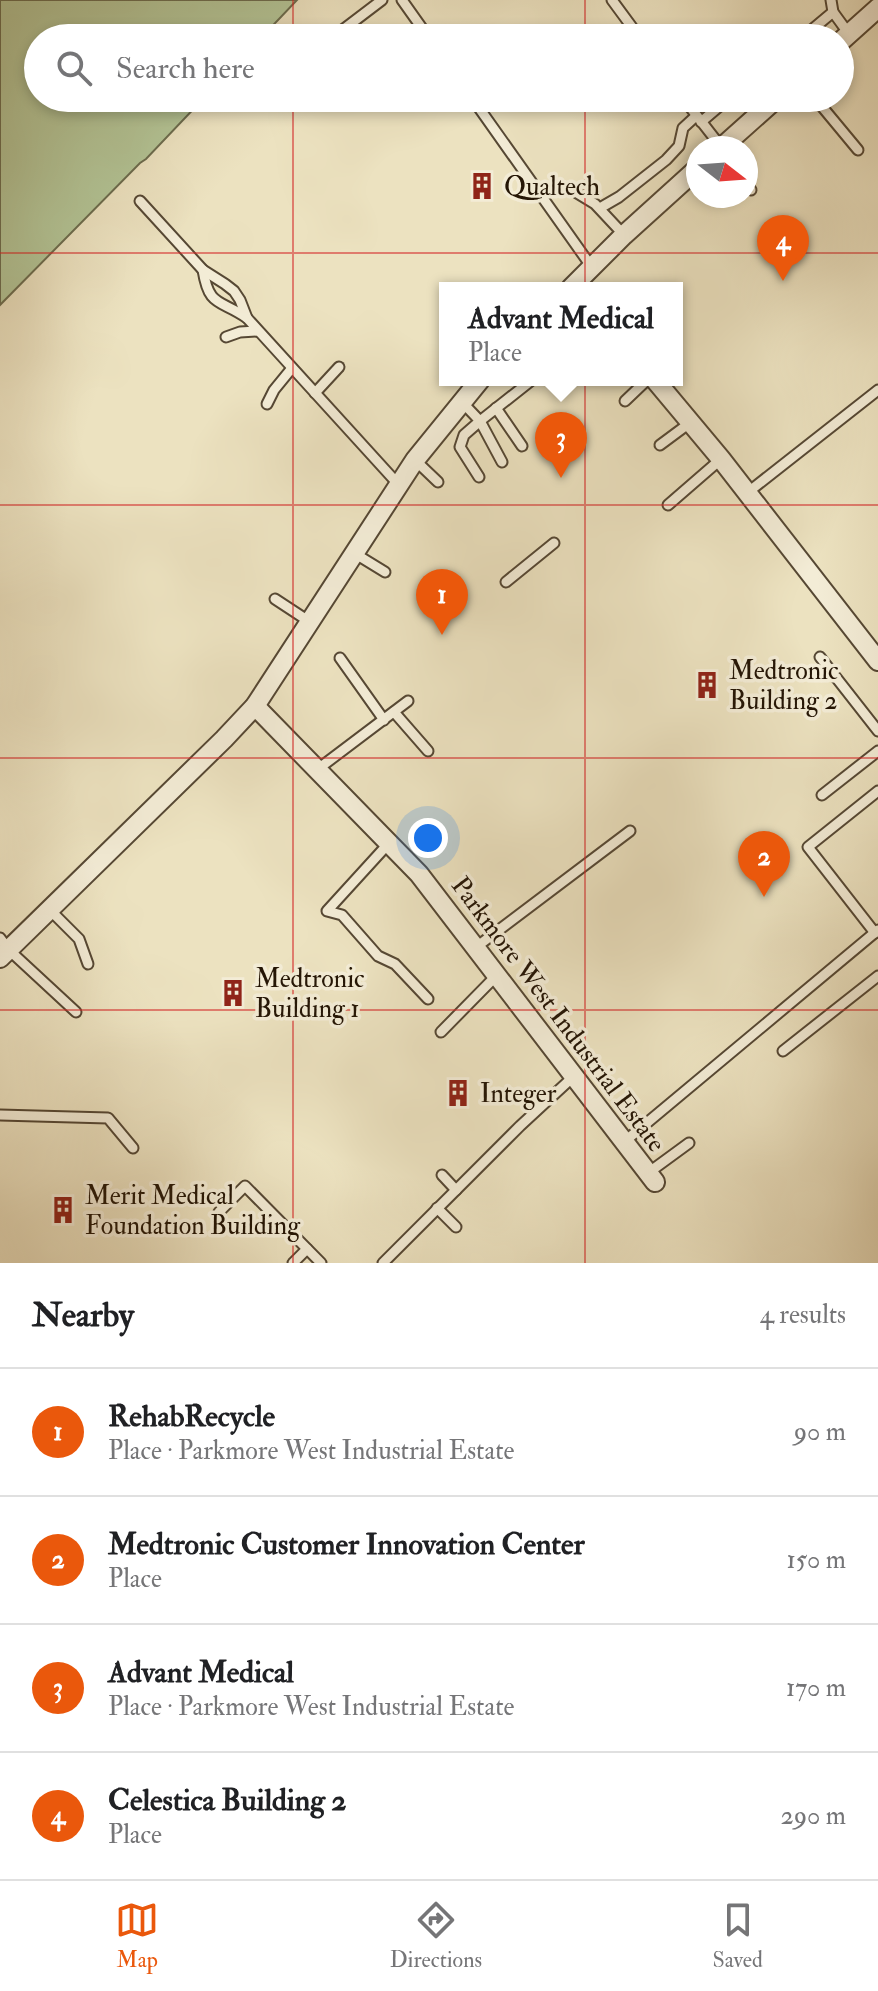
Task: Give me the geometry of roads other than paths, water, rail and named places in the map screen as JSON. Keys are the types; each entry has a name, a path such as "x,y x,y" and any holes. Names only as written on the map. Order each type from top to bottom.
{"street":[{"path":"854,30 878,8"},
{"path":"734,136 761,112"},
{"path":"576,282 686,179"},
{"path":"3,949 50,910 255,706 398,484 475,386"},
{"path":"660,386 878,661"},
{"name":"Parkmore West Industrial Estate","path":"255,706 419,874 651,1178"}],"lane":[{"path":"350,24 382,0"},
{"path":"402,0 419,24"},
{"path":"612,0 630,24"},
{"path":"831,0 839,24"},
{"path":"819,24 833,12"},
{"path":"482,112 591,266"},
{"path":"693,112 711,136"},
{"path":"600,208 666,160 679,146 683,128 708,112"},
{"path":"826,112 858,150"},
{"path":"572,190 600,208 624,235"},
{"path":"140,201 203,270 234,291 247,318"},
{"path":"203,270 207,291 216,301 247,318 398,484"},
{"path":"226,337 258,331"},
{"path":"315,393 339,367"},
{"path":"267,404 292,368"},
{"path":"479,477 460,447 464,435 524,386"},
{"path":"625,401 641,386"},
{"path":"747,493 878,390"},
{"path":"461,401 480,421 502,462"},
{"path":"496,408 522,446"},
{"path":"660,445 691,422"},
{"path":"668,505 721,459"},
{"path":"415,460 438,482"},
{"path":"506,582 554,543"},
{"path":"354,553 385,572"},
{"path":"275,599 310,622"},
{"path":"820,657 878,731"},
{"path":"340,658 384,720"},
{"path":"318,769 408,701"},
{"path":"394,712 428,751"},
{"path":"822,795 878,751"},
{"path":"624,1142 877,932 808,847 878,791"},
{"path":"475,948 630,831"},
{"path":"389,842 327,911 342,915 378,956 395,964 428,999"},
{"path":"50,910 79,939 88,964"},
{"path":"3,949 76,1012"},
{"path":"441,1032 496,976"},
{"path":"783,1051 878,976"},
{"path":"383,1263 573,1077"},
{"path":"0,1115 108,1118 133,1148"},
{"path":"651,1178 689,1143"},
{"path":"442,1175 456,1190"},
{"path":"219,1212 245,1186 321,1263"},
{"path":"437,1208 456,1227"},
{"path":"293,1263 307,1249"}],"place":[{"name":"Qualtech","path":"482,186"},
{"name":"Celestica Building 2","path":"783,281"},
{"name":"Advant Medical","path":"561,478"},
{"name":"RehabRecycle","path":"442,635"},
{"name":"Medtronic Building 2","path":"707,685"},
{"name":"Medtronic Customer Innovation Center","path":"764,897"},
{"name":"Medtronic Building 1","path":"233,993"},
{"name":"Integer","path":"458,1093"},
{"name":"Merit Medical Foundation Building","path":"63,1210"}]}
